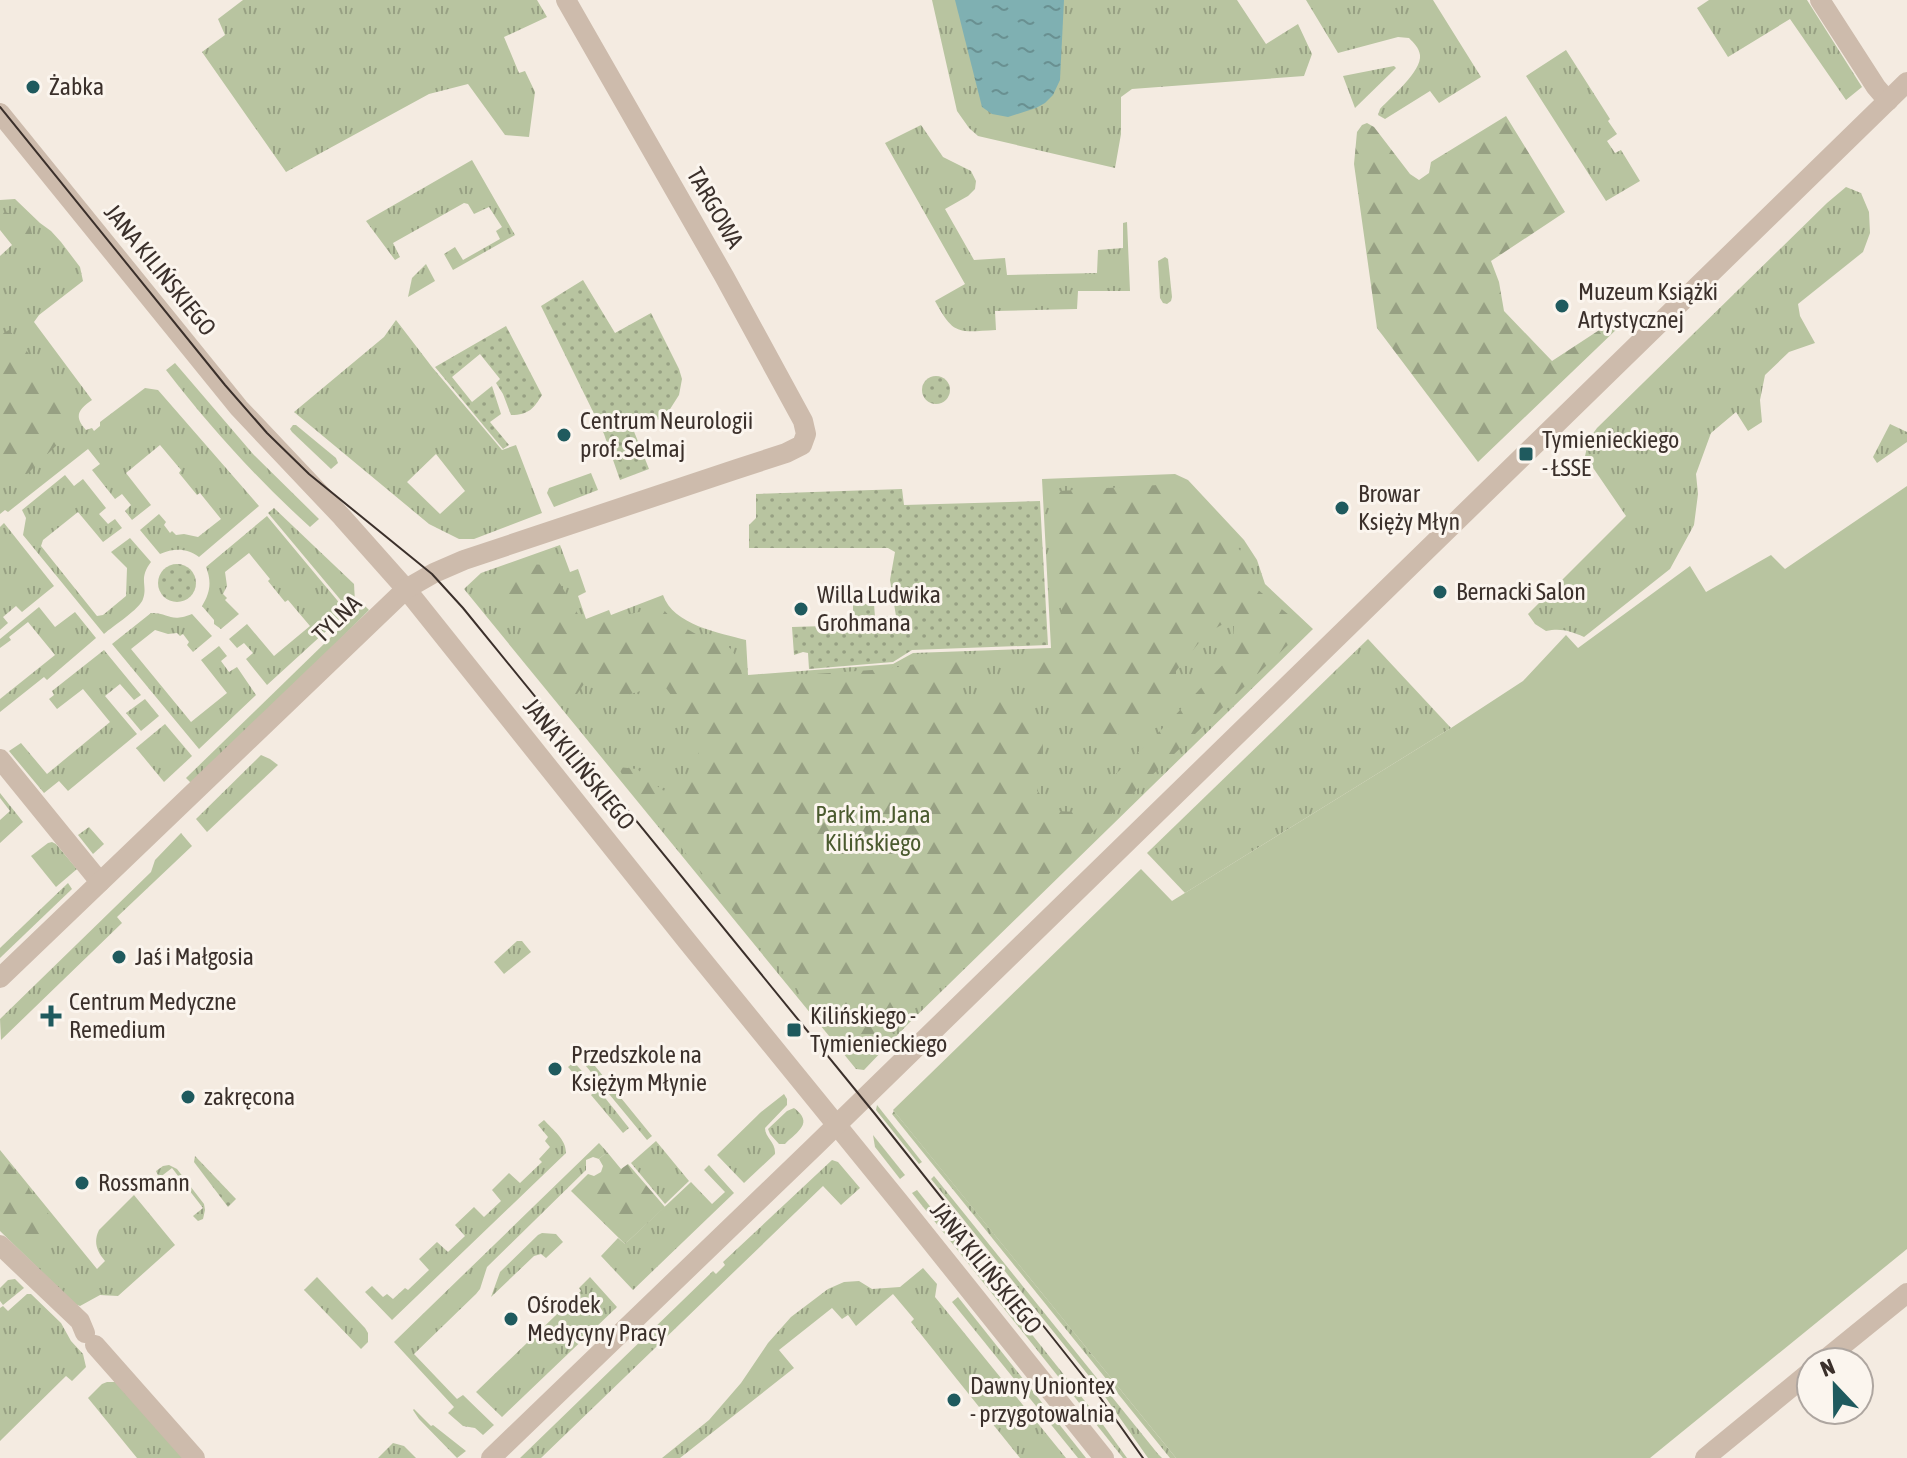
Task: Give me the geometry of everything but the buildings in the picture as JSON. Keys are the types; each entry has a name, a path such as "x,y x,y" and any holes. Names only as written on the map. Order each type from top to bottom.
{"street":[{"name":"TARGOWA","path":"566,0 803,421 806,434 802,445"},
{"path":"1820,0 1888,101"},
{"path":"491,1458 1907,82"},
{"name":"JANA KILIŃSKIEGO","path":"1,117 239,408 406,589 1104,1458"},
{"name":"TYLNA","path":"0,978 406,589 464,560 786,453 802,445"},
{"path":"0,759 100,882"},
{"path":"0,1245 80,1321 90,1339 195,1458"},
{"path":"1842,1346 1907,1293"},
{"path":"1705,1458 1795,1384"}],"green space":[{"path":"243,0 537,0 547,17 504,37 519,73 525,71 535,92 529,137 505,135 468,84 429,94 286,172 202,52 225,35 218,19"},
{"path":"932,0 1237,0 1266,44 1298,24 1312,54 1304,76 1132,89 1121,97 1121,134 1115,168 978,136 969,128 957,111"},
{"path":"1306,0 1433,0 1481,77 1439,103 1430,91 1385,119 1378,115 1380,109 1411,76 1419,61 1419,50 1409,38 1398,37 1338,53"},
{"path":"1709,0 1807,0 1862,87 1846,100 1790,19 1728,57 1697,8"},
{"path":"1566,50 1617,134 1607,141 1615,153 1621,150 1640,181 1606,201 1526,76"},
{"path":"1396,68 1355,108 1343,76"},
{"path":"1506,116 1565,212 1491,261 1499,282 1504,311 1552,361 1610,323 1620,326 1478,462 1377,328 1354,164 1357,132 1367,123 1374,127 1410,174 1419,180 1429,173 1431,162"},
{"path":"921,125 943,157 971,171 976,181 975,189 968,196 945,209 974,260 1005,258 1007,275 1097,273 1098,250 1123,248 1123,223 1127,222 1130,291 1078,291 1077,309 995,311 996,330 965,331 953,326 935,301 965,284 885,143"},
{"path":"472,160 515,235 453,270 444,254 455,247 463,260 500,239 496,231 502,227 489,207 474,214 464,203 393,243 400,257 395,260 366,221"},
{"path":"1846,187 1861,193 1869,212 1870,233 1863,252 1798,304 1800,316 1815,343 1789,352 1765,375 1760,400 1762,422 1748,431 1736,412 1711,433 1696,474 1698,494 1694,525 1670,569 1584,637 1565,631 1546,631 1535,624 1528,614 1626,516 1585,456 1589,439"},
{"path":"15,199 51,231 80,267 83,281 34,322 92,400 79,413 82,425 86,430 92,428 94,431 100,422 145,388 158,390 259,506 199,557 180,550 160,554 140,530 159,514 170,533 198,537 221,519 200,493 197,495 160,445 126,473 151,505 132,520 125,511 131,505 122,494 115,499 92,470 100,464 88,449 8,512 5,510 0,514 0,256 12,245 0,230 0,200"},
{"path":"0,211 28,218 32,234 24,249 0,224"},
{"path":"1165,257 1168,259 1172,297 1167,304 1160,298 1158,261"},
{"path":"426,264 435,281 408,297 412,278"},
{"path":"583,280 615,333 651,313 682,379 679,395 665,417 633,429 649,469 620,480 604,434 541,306"},
{"path":"396,320 502,450 516,445 542,513 474,539 459,539 429,524 294,412 384,337","holes":["436,454 465,491 440,514 407,482"]},
{"path":"506,326 542,395 533,407 522,414 511,415 496,383 500,379 480,354 452,377 472,402 492,386 501,414 490,422 509,445 503,449 435,367"},
{"path":"9,330 69,406 63,439 25,476 0,484 0,335"},
{"path":"175,363 253,454 319,519 310,527 253,471 200,412 166,370"},
{"path":"936,376 946,380 950,390 946,400 936,404 926,400 922,390 926,380"},
{"path":"1890,424 1907,432 1907,442 1877,463 1873,457"},
{"path":"293,425 336,458 338,463 331,469 292,432 290,429"},
{"path":"591,473 598,490 554,507 547,493 549,488"},
{"name":"Park im. Jana Kilińskiego","path":"1175,474 1188,480 1244,540 1257,560 1265,584 1313,629 864,1070 856,1069 464,589 481,573 560,545 570,572 578,569 586,592 578,596 586,619 609,610 611,615 663,595 668,605 687,621 746,640 748,675 893,664 913,653 1051,648 1042,479"},
{"path":"65,475 74,486 83,479 106,508 99,514 108,524 115,519 122,528 103,542 78,512 43,540 41,546 97,616 103,615 126,596 127,568 111,552 130,538 151,562 144,577 141,603 104,634 23,535 26,518 22,510"},
{"name":"Park im. Jana Kilińskiego","path":"1174,484 1200,505 1244,555 1252,585 1289,615 1291,642 857,1058 848,1051 618,767 637,769 662,790 673,793 689,784 699,757 696,737 666,688 624,696 588,678 571,703 536,667 526,648 529,624 512,614 504,594 511,577 524,564 549,565 582,621 661,607 675,622 701,637 730,648 739,661 743,679 886,669 962,656 985,657 961,687 961,698 978,704 1011,698 1042,725 1043,751 1037,791 1057,811 1077,812 1232,655 1234,626 1223,624 1206,634 1176,671 1176,687 1148,716 1121,734 1091,739 1070,720 1041,685 1031,660 1049,658 1063,642 1054,500 1059,491"},
{"path":"1907,486 1907,1249 1650,1458 1176,1458 893,1110 1141,869 1172,901 1523,681 1566,635 1578,648 1690,566 1706,592 1771,555 1785,569"},
{"path":"902,489 904,505 1040,501 1048,645 912,650 893,662 809,669 808,653 794,655 792,627 848,629 848,622 853,622 853,604 874,604 875,617 896,616 890,580 895,552 888,548 749,548 749,525 756,518 756,494"},
{"path":"274,508 354,584 355,602 349,610 268,513"},
{"path":"267,516 347,612 267,685 246,659 253,653 244,643 237,648 229,639 247,624 274,656 310,626 288,600 285,602 249,553 225,572 225,600 239,614 221,629 202,606 209,587 206,567"},
{"path":"4,523 54,586 22,612 16,606 3,617 8,623 0,630 0,527"},
{"path":"177,564 191,569 196,583 191,597 177,602 163,597 158,583 163,569"},
{"path":"364,605 369,610 316,664 191,783 186,778"},
{"path":"39,607 55,627 75,612 96,638 47,680 44,677 0,712 0,699 55,655 28,622 0,648 0,639"},
{"path":"151,613 174,618 192,614 212,636 193,652 183,634 180,636 155,630 131,649 191,722 227,693 201,660 219,646 227,656 221,661 229,672 237,667 256,695 199,749 112,644"},
{"path":"1368,639 1451,728 1185,893 1147,853"},
{"path":"104,650 141,695 134,700 120,684 105,696 137,734 68,791 59,781 44,793 9,751 21,743 47,774 110,722 83,689 57,709 49,699 54,695 52,691"},
{"path":"145,699 159,716 141,731 126,713"},
{"path":"165,724 192,756 164,782 136,748"},
{"path":"261,755 278,765 207,832 196,819"},
{"path":"0,793 23,822 0,843 0,820 10,811 0,798"},
{"path":"89,827 104,844 93,854 78,835"},
{"path":"181,833 192,846 117,917 122,923 1,1040 0,1019 151,872 155,860"},
{"path":"52,842 77,869 56,887 31,856"},
{"path":"68,883 72,889 0,958 0,948"},
{"path":"517,941 522,941 531,952 504,974 494,962"},
{"path":"593,1050 595,1066 652,1136 647,1140 581,1060"},
{"path":"574,1062 593,1084 587,1089 568,1067"},
{"path":"598,1089 629,1128 623,1133 591,1095"},
{"path":"784,1094 787,1105 765,1128 775,1154 744,1183 717,1155"},
{"path":"877,1105 922,1162 919,1164 876,1110"},
{"path":"794,1108 803,1118 802,1127 785,1144 779,1144 768,1129"},
{"path":"894,1111 1176,1458 1170,1458 892,1114"},
{"path":"544,1120 561,1139 566,1153 392,1320 365,1292 372,1286 383,1297 387,1294 393,1299 405,1288 408,1290 429,1270 419,1259 437,1242 448,1252 465,1236 455,1225 474,1207 484,1217 501,1201 492,1190 509,1173 520,1183 542,1162 539,1159 550,1147 545,1141 548,1137 538,1125"},
{"path":"873,1135 905,1175 900,1179 875,1147"},
{"path":"656,1141 689,1181 665,1204 631,1163"},
{"path":"599,1143 607,1152 599,1159 593,1157 586,1160 586,1170 487,1267 476,1294 414,1354 457,1399 463,1395 494,1425 483,1435 475,1428 463,1426 448,1413 454,1407 394,1342"},
{"path":"0,1150 97,1269 105,1261 97,1247 99,1230 134,1195 175,1245 118,1296 100,1295 80,1306 75,1304 0,1231"},
{"path":"0,1152 54,1221 39,1237 21,1238 0,1212"},
{"path":"607,1152 621,1169 628,1164 665,1207 625,1244 571,1191 588,1174 594,1176 601,1172 603,1166 599,1159"},
{"path":"195,1156 236,1199 228,1207 194,1162"},
{"path":"832,1160 838,1162 860,1188 841,1205 823,1186 541,1458 520,1458 713,1271 716,1274 725,1265 723,1262"},
{"path":"169,1165 177,1169 204,1204 203,1219 198,1221 193,1216 203,1208 172,1168 159,1178 156,1171"},
{"path":"709,1165 734,1193 633,1290 601,1256 618,1238 625,1244 691,1182 712,1204 725,1192 704,1170"},
{"path":"934,1176 1162,1458 1148,1458 1101,1391 931,1179"},
{"path":"917,1190 1127,1458 1123,1458 912,1193"},
{"path":"542,1233 556,1234 563,1242 546,1258 541,1254 534,1256 491,1297 500,1272"},
{"path":"923,1268 937,1284 935,1297 1066,1458 1020,1458 911,1322 914,1319 893,1294 856,1326 848,1315 842,1319 832,1308 779,1350 794,1368 680,1458 662,1458 709,1420 791,1317 828,1289 844,1282 859,1281 872,1289 900,1287"},
{"path":"317,1277 365,1328 368,1342 361,1349 304,1290"},
{"path":"590,1277 617,1307 502,1417 476,1392 581,1291 579,1288"},
{"path":"15,1279 24,1288 3,1305 0,1288 8,1280"},
{"path":"31,1294 61,1323 83,1354 86,1367 72,1381 66,1376 0,1441 0,1308 3,1306 8,1311"},
{"path":"958,1297 1086,1458 1078,1458 952,1302"},
{"path":"107,1382 115,1382 187,1458 137,1458 88,1398"},
{"path":"414,1409 431,1426 466,1451 457,1458 419,1419"},
{"path":"393,1443 404,1446 416,1458 378,1458"}],"water":[{"path":"955,0 1064,0 1060,80 1045,103 1008,117 992,114 982,107"}],"tram line":[{"path":"0,107 267,433 309,474 432,574 463,608 875,1114 1099,1396 1143,1458"}],"place":[{"name":"Żabka","path":"33,87"},
{"name":"Muzeum Książki Artystycznej","path":"1562,306"},
{"name":"Centrum Neurologii prof. Selmaj","path":"564,435"},
{"name":"Tymienieckiego - ŁSSE","path":"1526,454"},
{"name":"Browar Księży Młyn","path":"1342,508"},
{"name":"Bernacki Salon","path":"1440,592"},
{"name":"Willa Ludwika Grohmana","path":"801,609"},
{"name":"Jaś i Małgosia","path":"119,957"},
{"name":"Centrum Medyczne Remedium","path":"51,1016"},
{"name":"Kilińskiego - Tymienieckiego","path":"794,1030"},
{"name":"Przedszkole na Księżym Młynie","path":"555,1069"},
{"name":"zakręcona","path":"188,1097"},
{"name":"Rossmann","path":"82,1183"},
{"name":"Ośrodek Medycyny Pracy","path":"511,1319"},
{"name":"Dawny Uniontex - przygotowalnia","path":"954,1400"}]}
